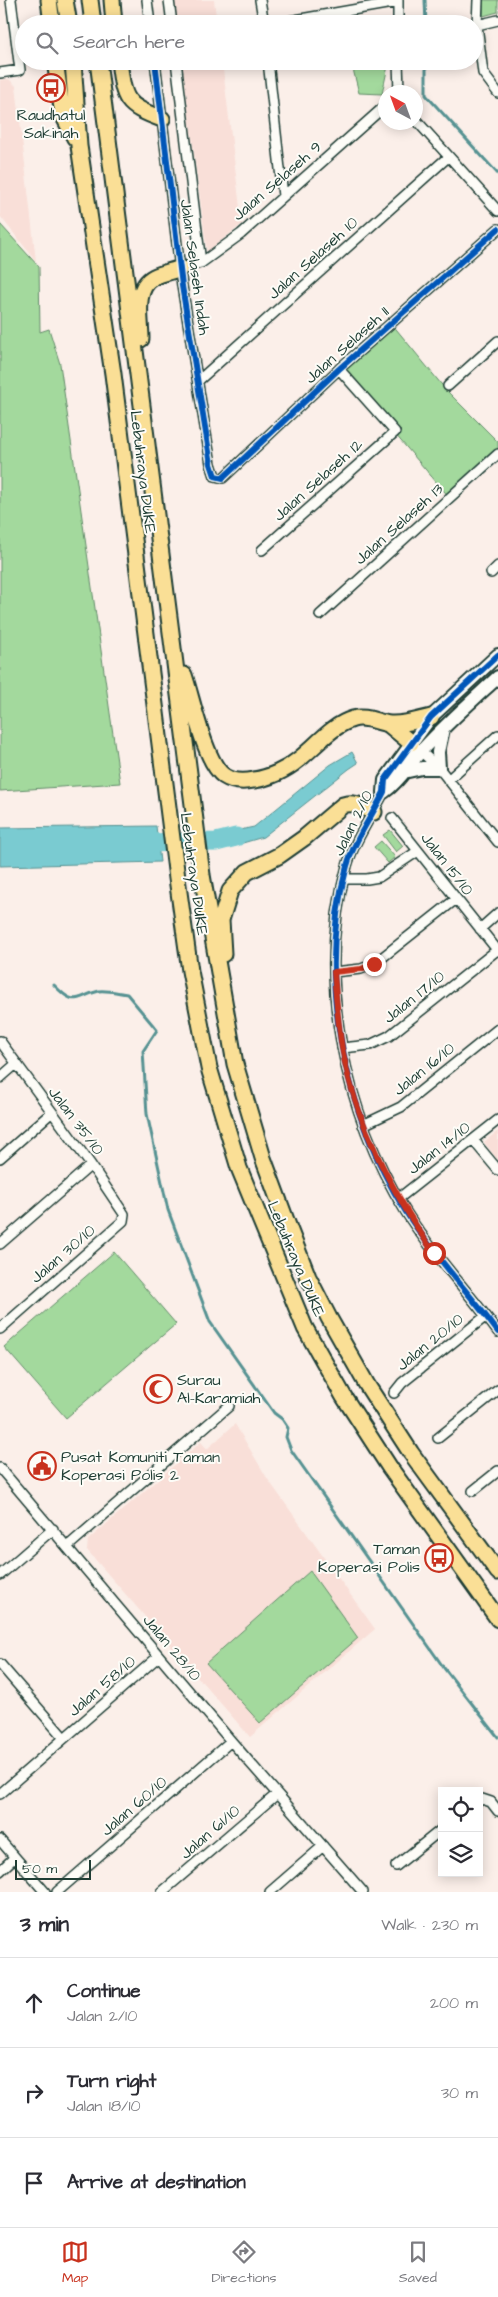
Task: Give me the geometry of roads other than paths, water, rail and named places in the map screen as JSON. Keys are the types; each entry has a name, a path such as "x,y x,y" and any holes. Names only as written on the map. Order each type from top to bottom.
{"highway":[{"path":"49,0 51,15"},
{"path":"65,0 68,15"},
{"path":"90,0 92,15"},
{"path":"112,0 113,15"},
{"path":"56,70 63,115 79,146"},
{"name":"Lebuhraya DUKE","path":"74,70 79,146 113,374 177,878 190,971 209,1068 239,1168 286,1286 305,1328 349,1405 390,1468 498,1619"},
{"name":"Lebuhraya DUKE","path":"99,70 202,875 226,1011 225,1019 235,1064 263,1158 308,1277 367,1384 411,1453 498,1572"},
{"path":"120,70 123,92 127,100 146,113 162,119"},
{"path":"142,406 140,296 145,285 154,277 181,268"},
{"path":"172,633 209,755 222,775 228,779 246,781 262,779 279,772 297,761 342,724 353,719 362,718 388,724 404,724 431,717"},
{"path":"388,724 416,747"},
{"path":"226,1011 221,920 230,891 247,872 280,855 304,838 337,808 349,802 374,812"}],"street":[{"path":"11,0 15,31"},
{"path":"147,0 149,15"},
{"path":"169,0 171,15"},
{"path":"260,0 262,15"},
{"path":"478,0 478,15"},
{"path":"340,15 398,1 398,15"},
{"path":"483,24 498,20"},
{"path":"0,73 20,70"},
{"name":"Jalan Selaseh Indah","path":"156,70 172,217 215,476"},
{"name":"Jalan Selaseh Indah","path":"177,70 201,263"},
{"path":"269,70 283,196"},
{"path":"398,70 399,85"},
{"path":"483,70 498,93"},
{"name":"Jalan Selaseh 9","path":"181,268 201,263 241,234 378,112"},
{"path":"423,128 498,211"},
{"name":"Jalan Selaseh 10","path":"198,381 448,157"},
{"name":"Jalan Selaseh 11","path":"215,476 223,478 339,369 498,229"},
{"path":"448,386 498,341"},
{"name":"Jalan Selaseh 12","path":"262,550 395,432 339,369"},
{"name":"Jalan Selaseh 13","path":"320,615 498,454"},
{"path":"491,573 498,566"},
{"name":"Jalan 2/10","path":"384,792 394,785 404,772 431,717 498,655"},
{"name":"Jalan 2/10","path":"498,678 444,728 416,747 385,780 384,792 347,865 335,930 334,972 342,1048 350,1084 363,1125 398,1199 434,1253 492,1319 498,1332"},
{"path":"439,768 438,752 444,728"},
{"path":"448,780 498,735"},
{"path":"416,747 439,768 498,842"},
{"path":"404,772 422,768 439,768"},
{"name":"Jalan 15/10","path":"392,818 497,951"},
{"path":"344,879 379,877 418,851"},
{"path":"334,972 361,969 374,964 456,900"},
{"path":"480,928 498,913"},
{"name":"Jalan 17/10","path":"342,1048 370,1045 389,1036 497,951"},
{"name":"Jalan 16/10","path":"363,1125 401,1107 498,1029"},
{"name":"Jalan 35/10","path":"0,1041 118,1203 124,1214 123,1221"},
{"path":"0,1078 16,1064"},
{"path":"0,1158 51,1113"},
{"name":"Jalan 14/10","path":"398,1199 498,1120"},
{"path":"473,1140 498,1170"},
{"path":"0,1244 91,1165"},
{"name":"Jalan 30/10","path":"0,1329 123,1221"},
{"name":"Jalan 20/10","path":"394,1393 402,1383 492,1319"},
{"path":"438,1438 498,1390"},
{"path":"68,1546 229,1406"},
{"name":"Jalan 28/10","path":"0,1468 68,1546 231,1741 363,1892"},
{"path":"473,1491 498,1471"},
{"path":"0,1575 53,1529"},
{"name":"Jalan 58/10","path":"0,1794 159,1656"},
{"name":"Jalan 58/10","path":"0,1664 64,1738"},
{"name":"Jalan 60/10","path":"57,1892 231,1741"},
{"name":"Jalan 61/10","path":"162,1892 277,1794"},
{"path":"483,1799 491,1802 498,1811"},
{"path":"396,1866 438,1832"},
{"path":"0,1840 46,1892"},
{"path":"270,1892 323,1846"},
{"path":"0,1871 15,1857"}],"water":[{"path":"352,752 358,763 263,837 226,848 212,849 211,836 254,827 330,765"},
{"path":"156,826 160,862 0,866 0,828"}],"waterway":[{"path":"425,0 426,15"},
{"path":"426,70 426,95 498,174"},
{"path":"131,843 216,842 236,837"},
{"path":"54,985 72,999 99,991 127,994 157,1030 143,1051 147,1114 168,1210 210,1322 274,1413 282,1419 288,1428 286,1437 291,1450 444,1668 498,1737"}],"place":[{"name":"Raudhatul Sakinah","path":"51,88"},
{"name":"Surau Al-Karamiah","path":"158,1389"},
{"name":"Pusat Komuniti Taman Koperasi Polis 2","path":"42,1466"},
{"name":"Taman Koperasi Polis","path":"439,1558"}]}
